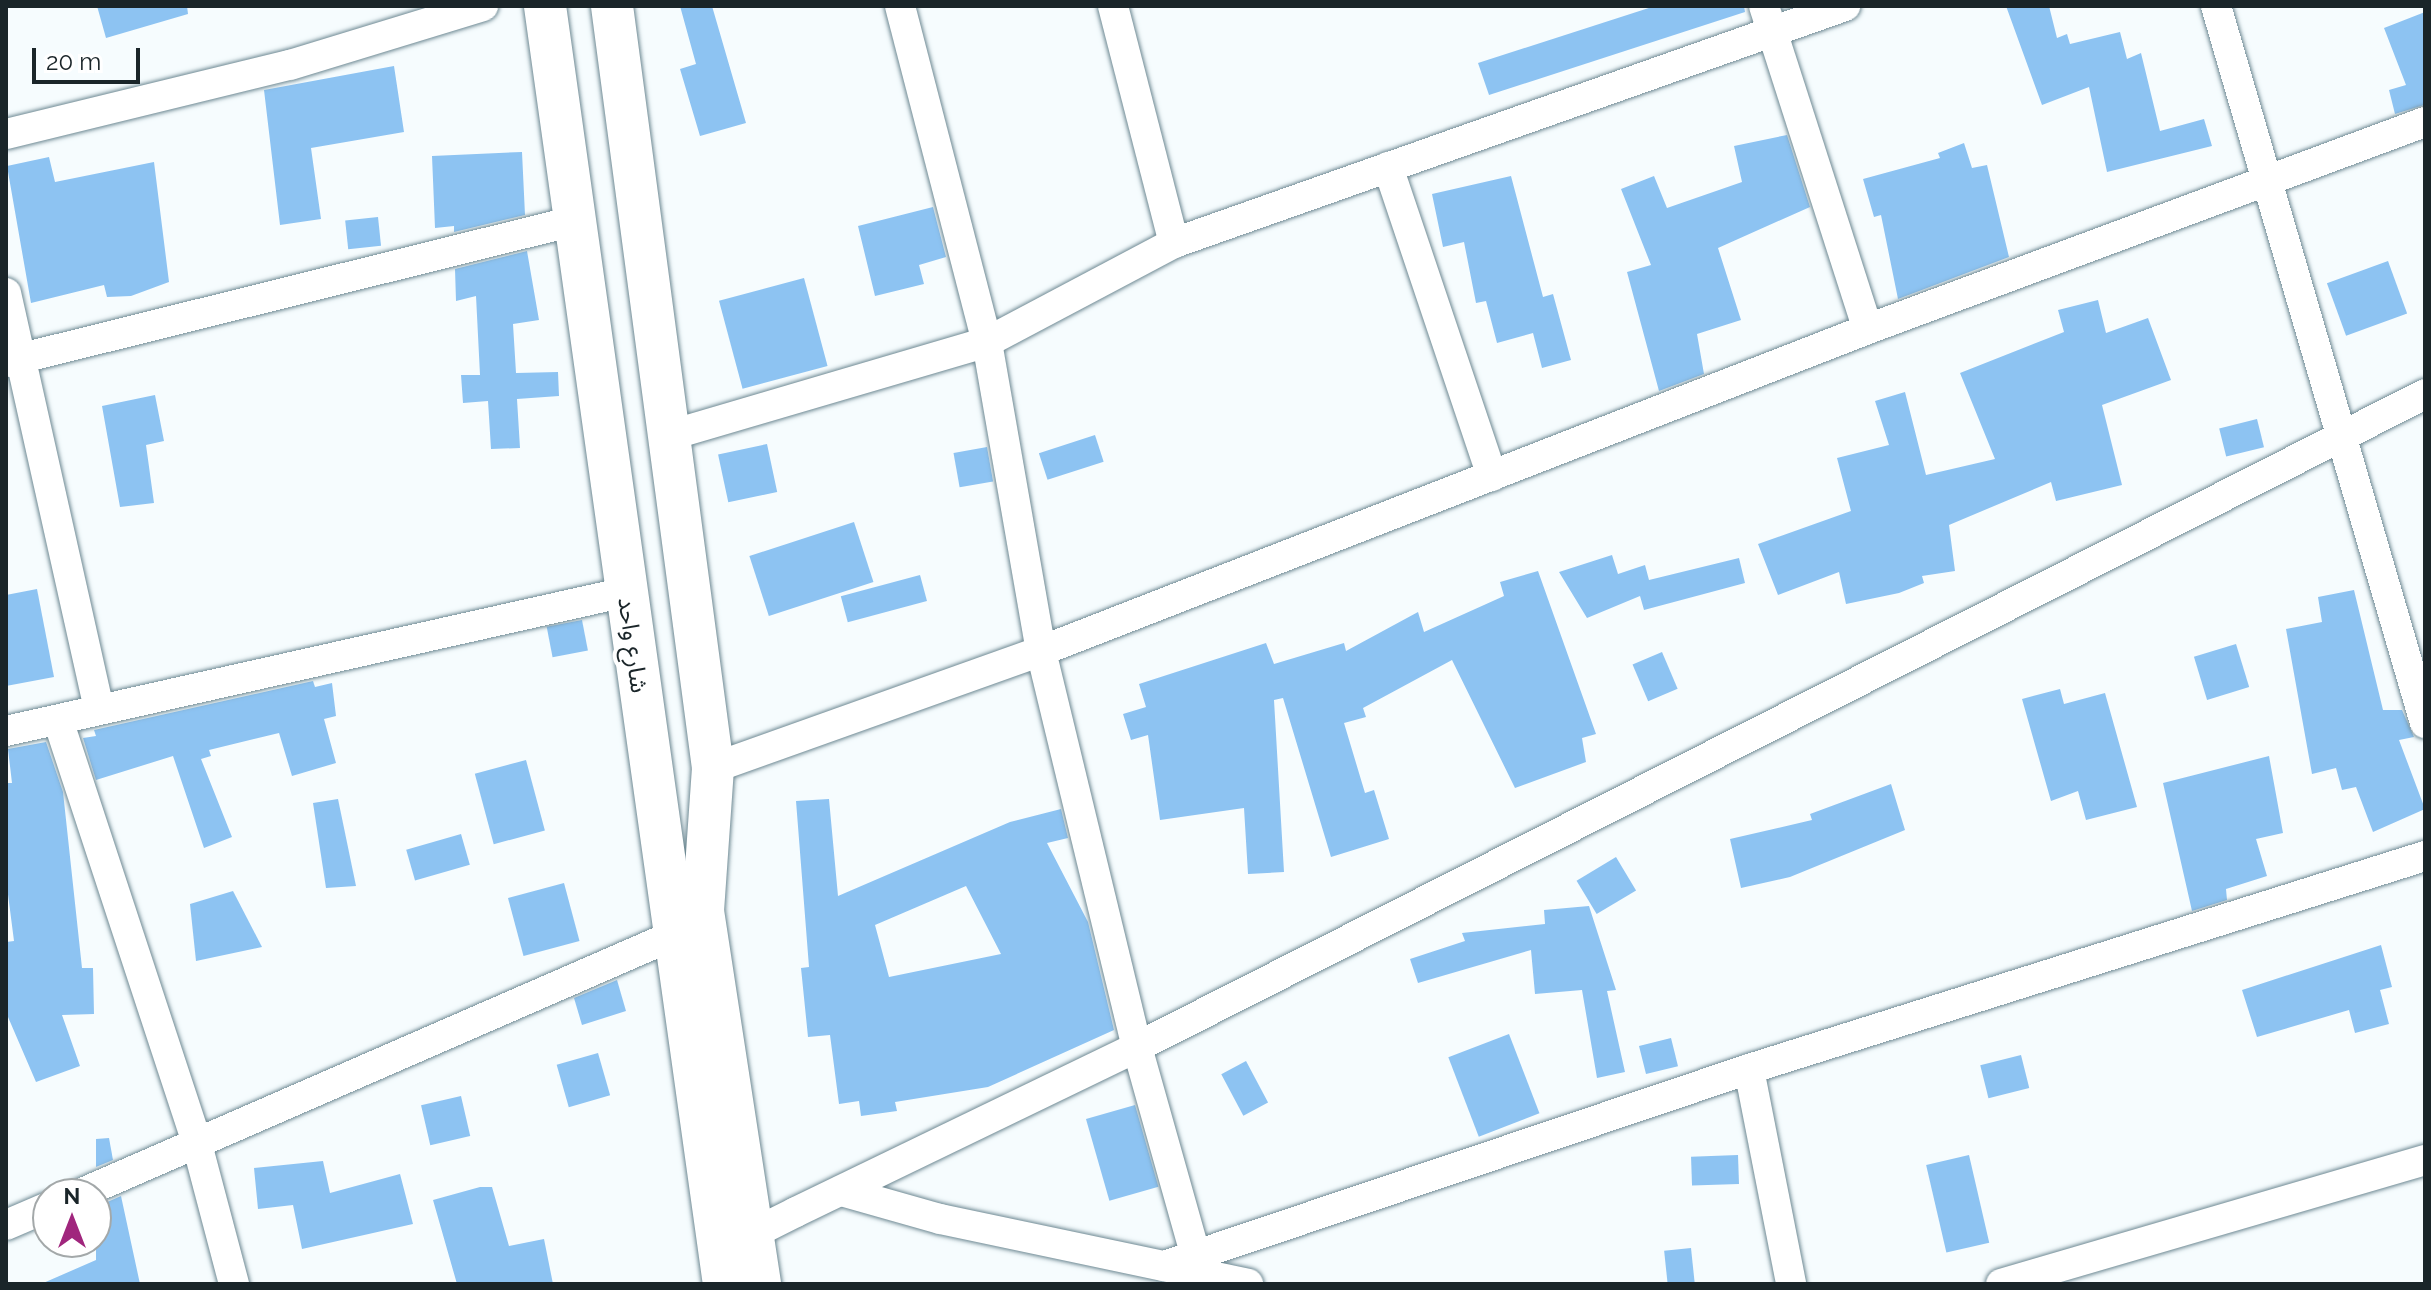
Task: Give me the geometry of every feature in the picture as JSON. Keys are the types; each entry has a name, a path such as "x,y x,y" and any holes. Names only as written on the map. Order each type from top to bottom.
{"street":[{"path":"6,134 290,65 483,6"},
{"name":"شارع واحد","path":"545,6 672,936 726,1284"},
{"path":"612,6 713,768 703,911 760,1284"},
{"path":"900,6 987,342 1041,651 1137,1047 1195,1254"},
{"path":"1113,6 1174,243"},
{"path":"668,436 987,342 1174,243 1388,167 1768,19 1845,6"},
{"path":"2216,6 2338,442 2423,707"},
{"path":"1768,19 1868,329"},
{"path":"713,768 1041,651 1868,329 2425,122"},
{"path":"1388,167 1492,476"},
{"path":"14,361 574,221"},
{"path":"6,293 14,361 98,705"},
{"path":"726,1284 752,1234 1137,1047 2338,442 2425,394"},
{"path":"6,731 58,720 98,705 626,592"},
{"path":"58,720 197,1144 234,1284"},
{"path":"1164,1266 1749,1069 2425,856"},
{"path":"112,1180 672,936"},
{"path":"1749,1069 1791,1284"},
{"path":"2001,1284 2425,1160"},
{"path":"841,1191 940,1219 1248,1284"},
{"path":"6,1225 32,1214"}],"building":[{"path":"97,6 187,6 188,14 106,38"},
{"path":"680,6 712,6 746,123 700,136 680,69 696,64"},
{"path":"1655,6 1744,6 1745,12 1489,95 1478,63"},
{"path":"2006,6 2049,6 2057,38 2067,34 2070,44 2120,32 2127,59 2141,53 2160,131 2204,119 2212,146 2107,172 2089,87 2042,105"},
{"path":"2425,12 2424,105 2395,114 2389,90 2406,85 2384,28"},
{"path":"394,66 404,132 311,148 321,219 280,225 264,90"},
{"path":"1787,135 1810,207 1718,248 1741,320 1697,334 1704,374 1659,391 1627,272 1651,265 1621,189 1654,176 1667,208 1742,182 1734,146"},
{"path":"1964,143 1972,168 1987,165 2009,257 1898,299 1881,215 1874,217 1863,179 1940,158 1938,153"},
{"path":"522,152 525,215 454,232 454,226 435,228 432,156"},
{"path":"49,157 55,182 154,162 169,282 131,296 107,297 104,285 31,303 7,166"},
{"path":"1511,176 1543,297 1553,294 1571,360 1542,368 1533,333 1497,343 1486,301 1476,303 1464,242 1443,247 1432,194"},
{"path":"933,207 946,257 919,265 924,284 875,296 858,226"},
{"path":"378,217 381,246 348,249 345,220"},
{"path":"527,251 539,320 513,324 516,373 558,372 559,396 517,399 520,448 491,449 488,401 463,403 461,375 480,375 476,296 456,301 455,269"},
{"path":"2388,261 2407,314 2346,336 2327,283"},
{"path":"804,278 828,366 743,389 719,301"},
{"path":"2098,300 2106,333 2148,318 2171,380 2102,405 2122,485 2056,501 2051,482 1949,525 1955,571 1922,576 1924,583 1899,593 1846,604 1839,572 1778,595 1758,544 1851,511 1837,458 1889,445 1875,401 1905,392 1926,475 1995,459 1960,373 2064,332 2058,310"},
{"path":"155,395 164,441 146,445 154,503 120,507 102,406"},
{"path":"2257,419 2264,447 2226,457 2219,428"},
{"path":"1095,435 1104,462 1048,480 1039,453"},
{"path":"767,444 777,492 728,502 718,454"},
{"path":"987,447 993,481 960,487 954,453"},
{"path":"854,522 873,582 769,616 749,556"},
{"path":"1612,555 1618,574 1645,565 1649,580 1739,558 1745,583 1644,610 1640,596 1587,618 1559,572"},
{"path":"1538,571 1596,734 1582,738 1586,762 1515,788 1452,660 1363,708 1366,717 1344,723 1365,793 1374,790 1389,839 1331,857 1283,698 1274,700 1284,872 1248,874 1244,808 1160,820 1148,735 1131,740 1123,714 1146,707 1139,684 1266,643 1274,664 1344,643 1346,651 1418,612 1424,632 1504,596 1500,582"},
{"path":"920,575 927,601 848,622 841,596"},
{"path":"37,589 54,677 6,686 6,595"},
{"path":"2354,590 2383,710 2402,710 2414,737 2399,740 2425,809 2373,832 2356,787 2342,790 2336,768 2312,774 2286,629 2322,622 2318,597"},
{"path":"582,620 588,650 553,657 547,627"},
{"path":"2236,644 2249,687 2207,700 2194,657"},
{"path":"1662,652 1678,689 1648,701 1633,665"},
{"path":"313,681 315,687 332,683 336,716 324,719 336,763 292,776 279,733 209,750 211,756 201,759 232,837 204,848 173,756 96,780 83,738 96,736 94,730"},
{"path":"2060,689 2064,704 2105,693 2137,807 2086,820 2078,791 2051,801 2022,699"},
{"path":"46,742 63,792 82,968 93,968 94,1014 62,1015 80,1066 36,1082 8,1017 6,942 14,941 6,879 6,783 12,783 8,749"},
{"path":"2269,756 2283,833 2256,839 2267,876 2226,889 2227,900 2192,911 2163,783"},
{"path":"526,760 545,831 494,844 475,774"},
{"path":"1891,784 1905,830 1790,877 1741,888 1730,839 1812,820 1810,814"},
{"path":"338,799 356,886 326,888 313,803"},
{"path":"829,799 838,896 1010,822 1061,809 1068,838 1047,843 1088,922 1114,1030 988,1087 895,1102 897,1111 861,1116 859,1101 839,1104 830,1035 808,1037 801,968 809,967 796,801","holes":["966,886 1001,954 889,977 875,925"]},
{"path":"461,834 470,865 415,880 406,850"},
{"path":"1616,857 1636,890 1597,914 1577,881"},
{"path":"564,883 580,941 524,956 508,898"},
{"path":"233,891 262,947 196,961 190,904"},
{"path":"1589,906 1616,990 1607,991 1625,1072 1597,1078 1582,990 1535,994 1531,950 1418,983 1410,959 1465,941 1462,933 1545,924 1544,910"},
{"path":"2381,945 2392,987 2380,990 2389,1024 2355,1033 2349,1010 2257,1037 2242,990"},
{"path":"617,980 626,1011 582,1025 574,998"},
{"path":"1509,1034 1539,1113 1479,1137 1448,1057"},
{"path":"1671,1038 1678,1066 1646,1074 1639,1046"},
{"path":"598,1053 610,1095 569,1107 557,1065"},
{"path":"2021,1055 2029,1088 1988,1098 1980,1065"},
{"path":"1246,1061 1268,1102 1243,1116 1221,1074"},
{"path":"461,1096 470,1136 430,1145 421,1105"},
{"path":"1135,1105 1158,1187 1109,1201 1086,1119"},
{"path":"109,1138 113,1160 96,1167 96,1139"},
{"path":"1738,1155 1739,1184 1692,1186 1691,1157"},
{"path":"1969,1155 1989,1243 1946,1253 1926,1165"},
{"path":"323,1161 330,1193 400,1174 413,1224 302,1249 293,1205 258,1209 254,1168"},
{"path":"480,1187 492,1187 509,1246 544,1239 553,1284 457,1284 433,1200"},
{"path":"121,1196 140,1284 41,1284 96,1258 112,1258 112,1200"},
{"path":"1691,1248 1695,1284 1668,1284 1664,1251"}]}
